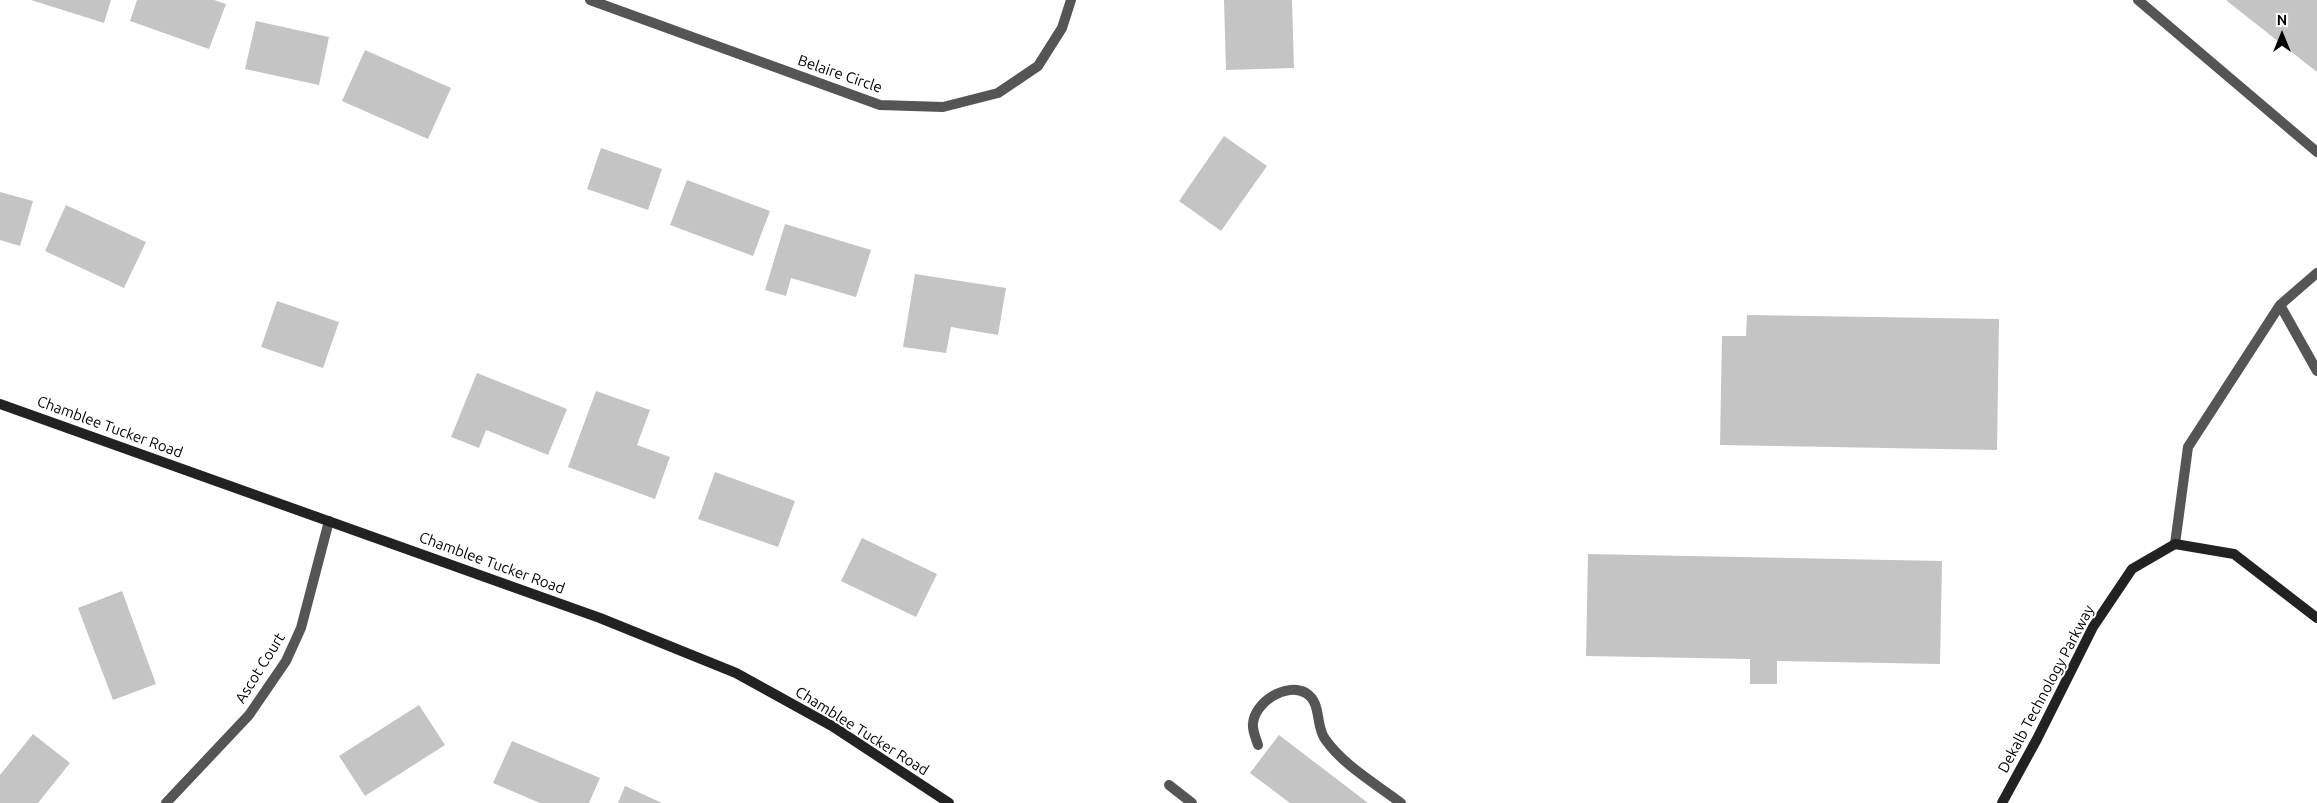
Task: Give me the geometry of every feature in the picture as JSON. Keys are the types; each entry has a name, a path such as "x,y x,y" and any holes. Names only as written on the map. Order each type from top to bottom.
{"main road":[{"name":"Chamblee Tucker Road","path":"0,404 600,618 736,673 832,726 949,803"},
{"path":"2175,544 2234,554 2317,618"},
{"name":"Dekalb Technology Parkway","path":"2002,803 2038,739 2093,628 2127,576 2132,569 2175,544"}],"street":[{"name":"Belaire Circle","path":"590,0 880,105 943,107 998,93 1038,66 1062,28 1071,0"},
{"path":"2138,0 2317,152"},
{"path":"2175,544 2188,447 2280,305 2317,273"},
{"path":"2280,305 2317,371"},
{"name":"Ascot Court","path":"166,803 249,715 286,661 302,628 329,521"},
{"path":"1258,745 1253,732 1253,721 1264,701 1280,692 1299,691 1306,694 1316,707 1323,737 1340,756 1401,803"},
{"path":"1169,785 1192,803"}],"building":[{"path":"31,0 111,0 104,23"},
{"path":"137,0 214,0 226,4 209,49 130,21"},
{"path":"1224,0 1292,0 1294,68 1226,70"},
{"path":"2317,0 2317,72 2227,1"},
{"path":"256,21 329,37 319,85 245,69"},
{"path":"365,50 451,88 428,139 342,101"},
{"path":"1224,136 1267,166 1221,231 1179,201"},
{"path":"601,148 662,169 648,210 587,189"},
{"path":"687,180 770,211 753,256 670,225"},
{"path":"0,192 33,201 20,246 0,240"},
{"path":"66,205 146,242 124,288 45,251"},
{"path":"785,224 871,250 856,297 791,278 786,296 765,290"},
{"path":"915,274 1006,288 998,335 951,327 946,353 903,347"},
{"path":"277,301 339,322 323,368 261,347"},
{"path":"1747,315 1999,319 1997,450 1720,445 1722,336 1746,336"},
{"path":"477,373 567,409 548,455 486,430 479,448 451,437"},
{"path":"596,391 650,410 637,445 670,457 655,499 568,467"},
{"path":"715,472 795,501 778,547 698,519"},
{"path":"862,538 937,574 916,617 841,581"},
{"path":"1588,554 1942,561 1940,664 1777,661 1777,684 1750,684 1750,659 1586,656"},
{"path":"122,591 156,684 113,700 78,608"},
{"path":"419,705 445,745 365,796 339,756"},
{"path":"33,734 70,763 38,803 0,803 0,775"},
{"path":"1279,735 1368,803 1290,803 1250,773"},
{"path":"512,741 600,778 589,803 540,803 493,783"},
{"path":"625,786 662,803 618,803"}]}
